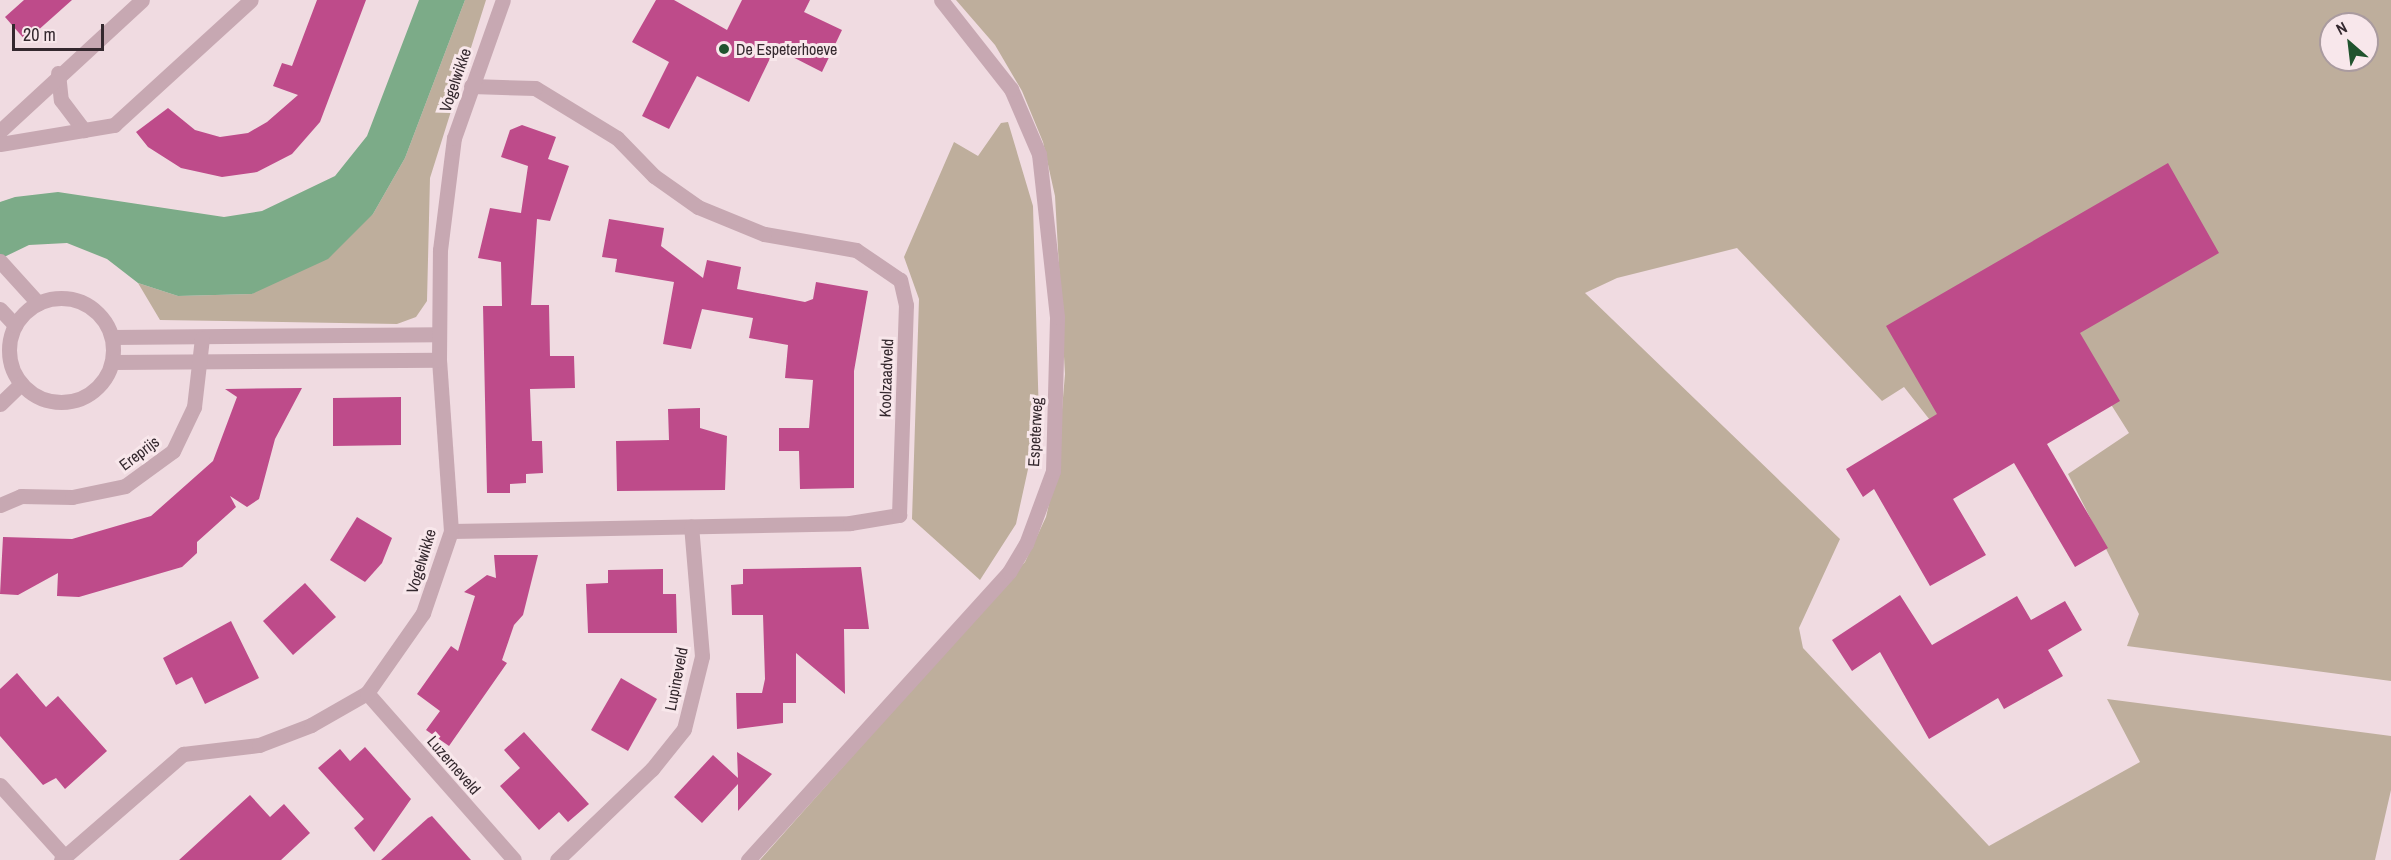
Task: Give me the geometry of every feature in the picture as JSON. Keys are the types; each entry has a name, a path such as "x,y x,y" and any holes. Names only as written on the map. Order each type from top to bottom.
{"street":[{"path":"0,130 58,73 142,0"},
{"path":"0,144 114,125 251,0"},
{"name":"Vogelwikke","path":"63,858 183,754 259,745 311,725 367,693 423,613 451,531 439,360 440,250 450,172 471,86 503,0"},
{"name":"Espeterweg","path":"748,860 1009,572 1026,544 1053,471 1057,317 1039,154 1011,88 941,0"},
{"path":"58,73 61,100 84,130"},
{"name":"Koolzaadveld","path":"451,531 850,523 899,515 906,305 900,280 856,250 764,234 698,207 654,176 617,138 535,88 471,86"},
{"path":"1,262 38,303"},
{"path":"69,298 83,302 96,311 112,337 112,362 95,390 65,402 41,398 21,384 9,356 15,326 38,303 69,298"},
{"path":"0,309 15,326"},
{"path":"112,337 202,338 439,334"},
{"name":"Ereprijs","path":"0,505 21,496 72,497 125,486 173,451 194,407 202,361 202,338"},
{"path":"112,362 439,360"},
{"path":"0,404 21,384"},
{"name":"Lupineveld","path":"557,860 652,768 684,729 702,656 691,526"},
{"name":"Luzerneveld","path":"367,693 514,860"},
{"path":"0,785 63,858"}],"shaded area":[{"path":"419,0 465,0 405,158 373,214 328,259 252,294 178,296 138,283 107,259 67,243 29,245 0,259 0,202 15,197 58,192 224,217 262,211 335,176 367,136"},
{"path":"465,0 486,0 430,178 427,301 416,317 397,324 160,320 138,283 178,296 252,294 373,214 405,158"},
{"path":"956,0 2391,0 2391,681 2127,646 2139,614 2068,474 2129,433 2071,341 1933,424 1904,387 1882,401 1737,248 1617,278 1585,293 1840,539 1799,628 1803,648 1989,846 2140,762 2107,699 2391,736 2391,790 2375,860 760,860 1025,562 1046,517 1057,469 1065,374 1055,196 1043,142 1022,91 995,45"},
{"path":"1008,122 1033,206 1039,419 1016,524 980,580 912,519 919,299 904,257 954,142 978,156 1001,123"}],"building":[{"path":"24,0 72,0 26,41 5,17"},
{"path":"317,0 366,0 320,122 292,154 257,172 222,177 181,168 148,147 136,132 168,108 195,130 220,137 248,133 267,122 298,95 273,86 282,63 292,66"},
{"path":"656,0 674,0 727,30 742,0 810,0 804,12 842,30 822,72 775,48 749,102 697,76 669,129 642,116 669,62 632,42"},
{"path":"522,125 556,137 548,159 569,166 550,221 537,219 531,305 549,305 550,356 574,356 575,388 530,389 532,441 542,441 543,473 526,474 526,483 510,484 510,493 487,493 483,306 502,306 501,262 478,258 490,208 521,213 528,166 501,157 510,130"},
{"path":"2168,163 2219,253 2080,333 2120,401 2047,444 2108,548 2075,567 2014,463 1953,499 1986,555 1930,586 1874,489 1863,497 1846,469 1937,414 1886,326"},
{"path":"609,219 664,228 661,246 703,278 707,260 741,267 737,289 805,302 813,299 816,282 868,291 854,371 854,488 800,489 799,451 779,451 779,428 809,428 813,380 785,378 788,345 749,338 753,318 702,309 691,349 663,344 674,282 615,272 617,259 602,257"},
{"path":"302,388 275,439 259,499 247,507 230,496 236,507 197,542 197,553 182,567 79,597 57,596 58,573 18,595 0,594 3,537 72,539 151,516 213,461 237,397 225,389"},
{"path":"401,397 401,445 333,446 333,398"},
{"path":"700,408 700,428 727,436 725,490 617,491 616,441 669,440 668,409"},
{"path":"357,517 392,538 382,563 365,582 330,560"},
{"path":"494,555 538,555 523,615 514,625 502,660 507,663 449,746 426,730 440,711 417,694 451,646 458,651 475,596 464,592 487,575 496,578"},
{"path":"861,567 869,629 844,629 845,694 796,653 796,703 783,703 783,723 737,729 736,693 762,693 765,679 763,615 732,615 731,585 743,584 743,569"},
{"path":"663,569 663,594 676,594 677,633 588,633 586,584 608,583 608,570"},
{"path":"305,583 336,617 293,655 263,621"},
{"path":"1900,595 1932,645 2017,596 2031,620 2065,601 2082,630 2048,650 2063,676 2004,709 1998,698 1929,739 1880,652 1852,671 1832,640"},
{"path":"231,621 259,678 205,704 192,677 176,685 163,658"},
{"path":"17,673 46,707 58,696 107,751 65,789 56,778 43,785 0,736 0,689"},
{"path":"621,678 657,699 628,751 591,730"},
{"path":"524,732 589,804 568,822 559,812 539,830 500,786 520,768 504,750"},
{"path":"365,747 411,799 374,852 354,828 364,819 318,768 340,749 350,761"},
{"path":"737,752 772,774 738,811 738,784 702,823 674,797 713,755 738,778"},
{"path":"250,795 270,817 284,804 310,833 281,860 179,860"},
{"path":"432,816 471,860 381,860 428,818"}],"place":[{"name":"De Espeterhoeve","path":"724,49"}]}
